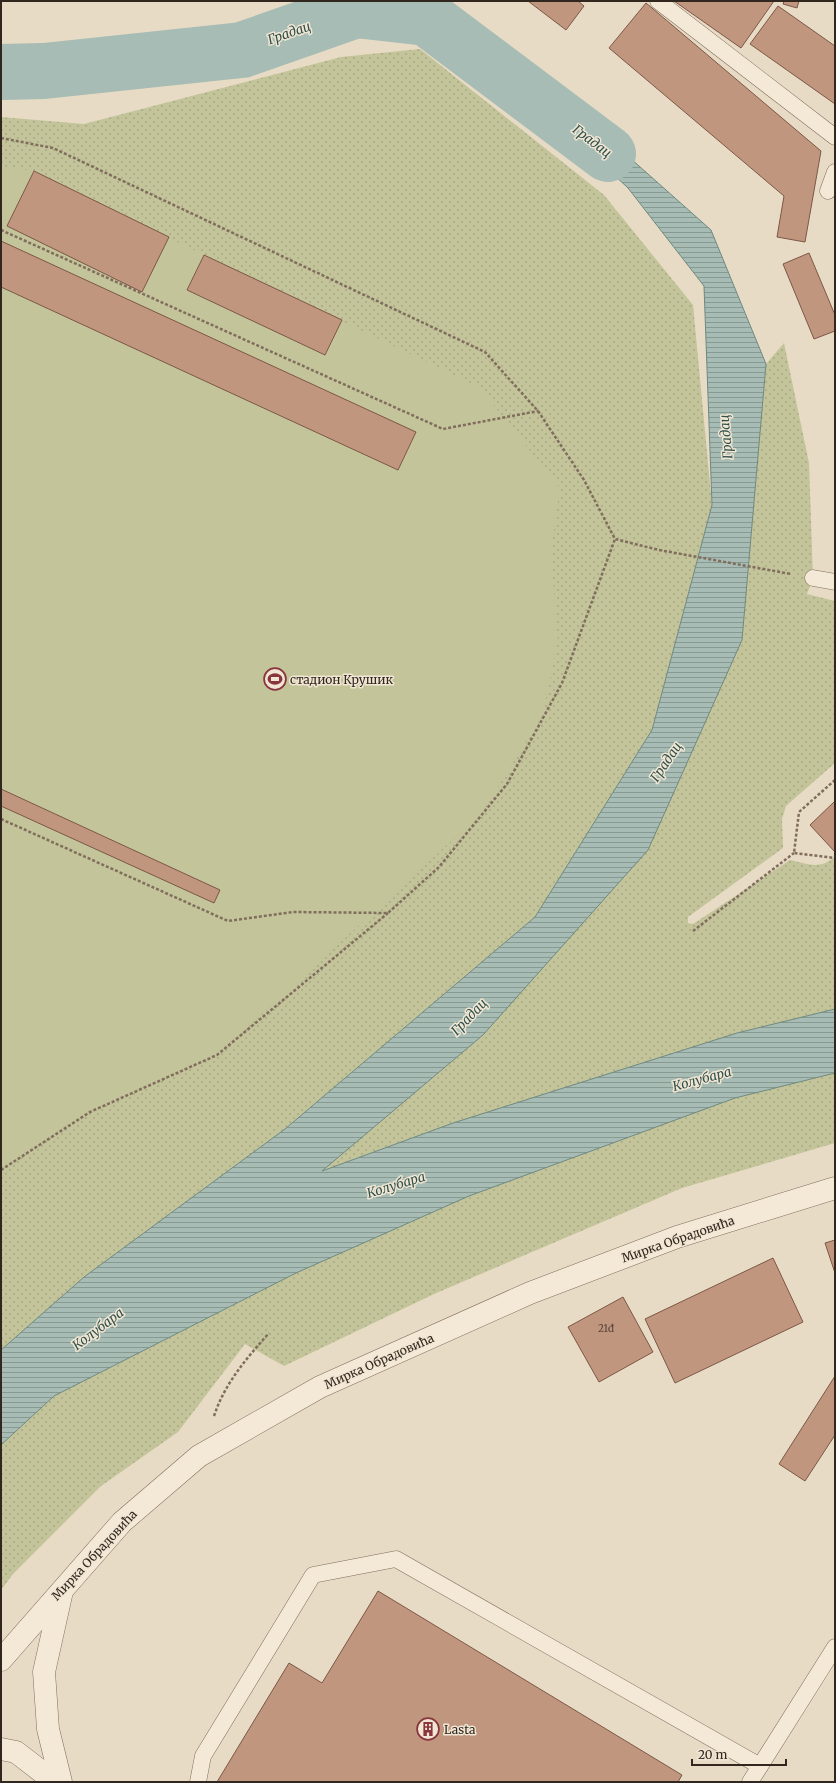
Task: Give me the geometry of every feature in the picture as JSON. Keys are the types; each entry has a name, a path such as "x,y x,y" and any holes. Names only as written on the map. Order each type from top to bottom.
{"street":[{"name":"Мирка Обрадовића","path":"1,1660 122,1522 199,1456 320,1387 530,1293 677,1237 835,1188"},
{"path":"60,1782 48,1729 44,1672 63,1588"},
{"path":"1,1749 16,1752 55,1782"}],"lane":[{"path":"658,1 835,137"},
{"path":"828,191 835,172"},
{"path":"813,578 835,582"},
{"path":"198,1782 202,1756 314,1575 396,1558 760,1766"},
{"path":"750,1782 835,1648"}],"path":[{"path":"1,138 53,148 485,352 538,410 584,480 615,539 562,683 507,784 439,867 388,913 217,1055 90,1112 1,1170"},
{"path":"1,230 443,429 538,410"},
{"path":"615,539 659,550 813,578"},
{"path":"794,853 799,812 835,780"},
{"path":"1,819 228,922 293,912 388,913"},
{"path":"693,931 794,853 835,858"},
{"path":"199,1456 220,1398 240,1365 269,1333"}],"green space":[{"path":"420,49 604,195 693,305 712,505 652,730 535,917 285,1129 84,1277 1,1350 1,117 84,124 341,57"},
{"name":"стадион Крушик","path":"1,166 34,171 204,255 479,387 560,488 551,551 558,642 542,716 481,814 217,1055 90,1112 1,1170"},
{"path":"784,343 809,463 813,578 807,594 835,601 835,763 786,806 782,819 783,848 688,917 688,923 693,924 790,860 819,865 824,864 835,857 835,1009 737,1033 453,1123 321,1171 483,1035 742,640 766,364"},
{"path":"835,1073 835,1143 682,1188 434,1294 284,1366 245,1344 178,1432 101,1486 13,1574 1,1590 1,1445 54,1396 296,1273 469,1196 735,1098"}],"water":[{"name":"Колубара","path":"537,103 603,134 711,230 766,364 742,640 648,850 483,1035 322,1171 453,1123 737,1033 835,1009 835,1073 735,1098 469,1196 296,1273 54,1396 1,1445 1,1350 84,1277 285,1129 535,917 652,730 712,505 704,286 628,188"}],"building":[{"path":"528,1 578,1 584,6 566,30"},
{"path":"674,1 774,1 741,48"},
{"path":"784,1 799,1 797,8 783,4"},
{"path":"646,3 821,151 805,242 777,237 784,196 609,48"},
{"path":"778,6 835,46 835,104 750,44"},
{"path":"34,171 169,237 142,292 7,226"},
{"path":"1,241 416,432 398,470 1,287"},
{"path":"809,253 835,315 835,331 814,339 783,264"},
{"path":"204,255 342,320 325,355 187,290"},
{"path":"1,789 220,890 214,903 1,806"},
{"path":"835,801 835,852 810,825"},
{"path":"835,1240 835,1273 825,1243"},
{"path":"773,1258 803,1322 675,1383 645,1319"},
{"path":"623,1297 653,1352 599,1382 568,1327"},
{"path":"835,1376 835,1435 805,1481 779,1464"},
{"name":"Lasta","path":"378,1591 682,1775 678,1782 217,1782 289,1663 322,1683"}],"waterway":[{"name":"Градац","path":"1,72 44,71 242,50 356,10 427,18 608,154"}],"place":[{"name":"стадион Крушик","path":"275,679"},
{"name":"Lasta","path":"428,1729"}]}
